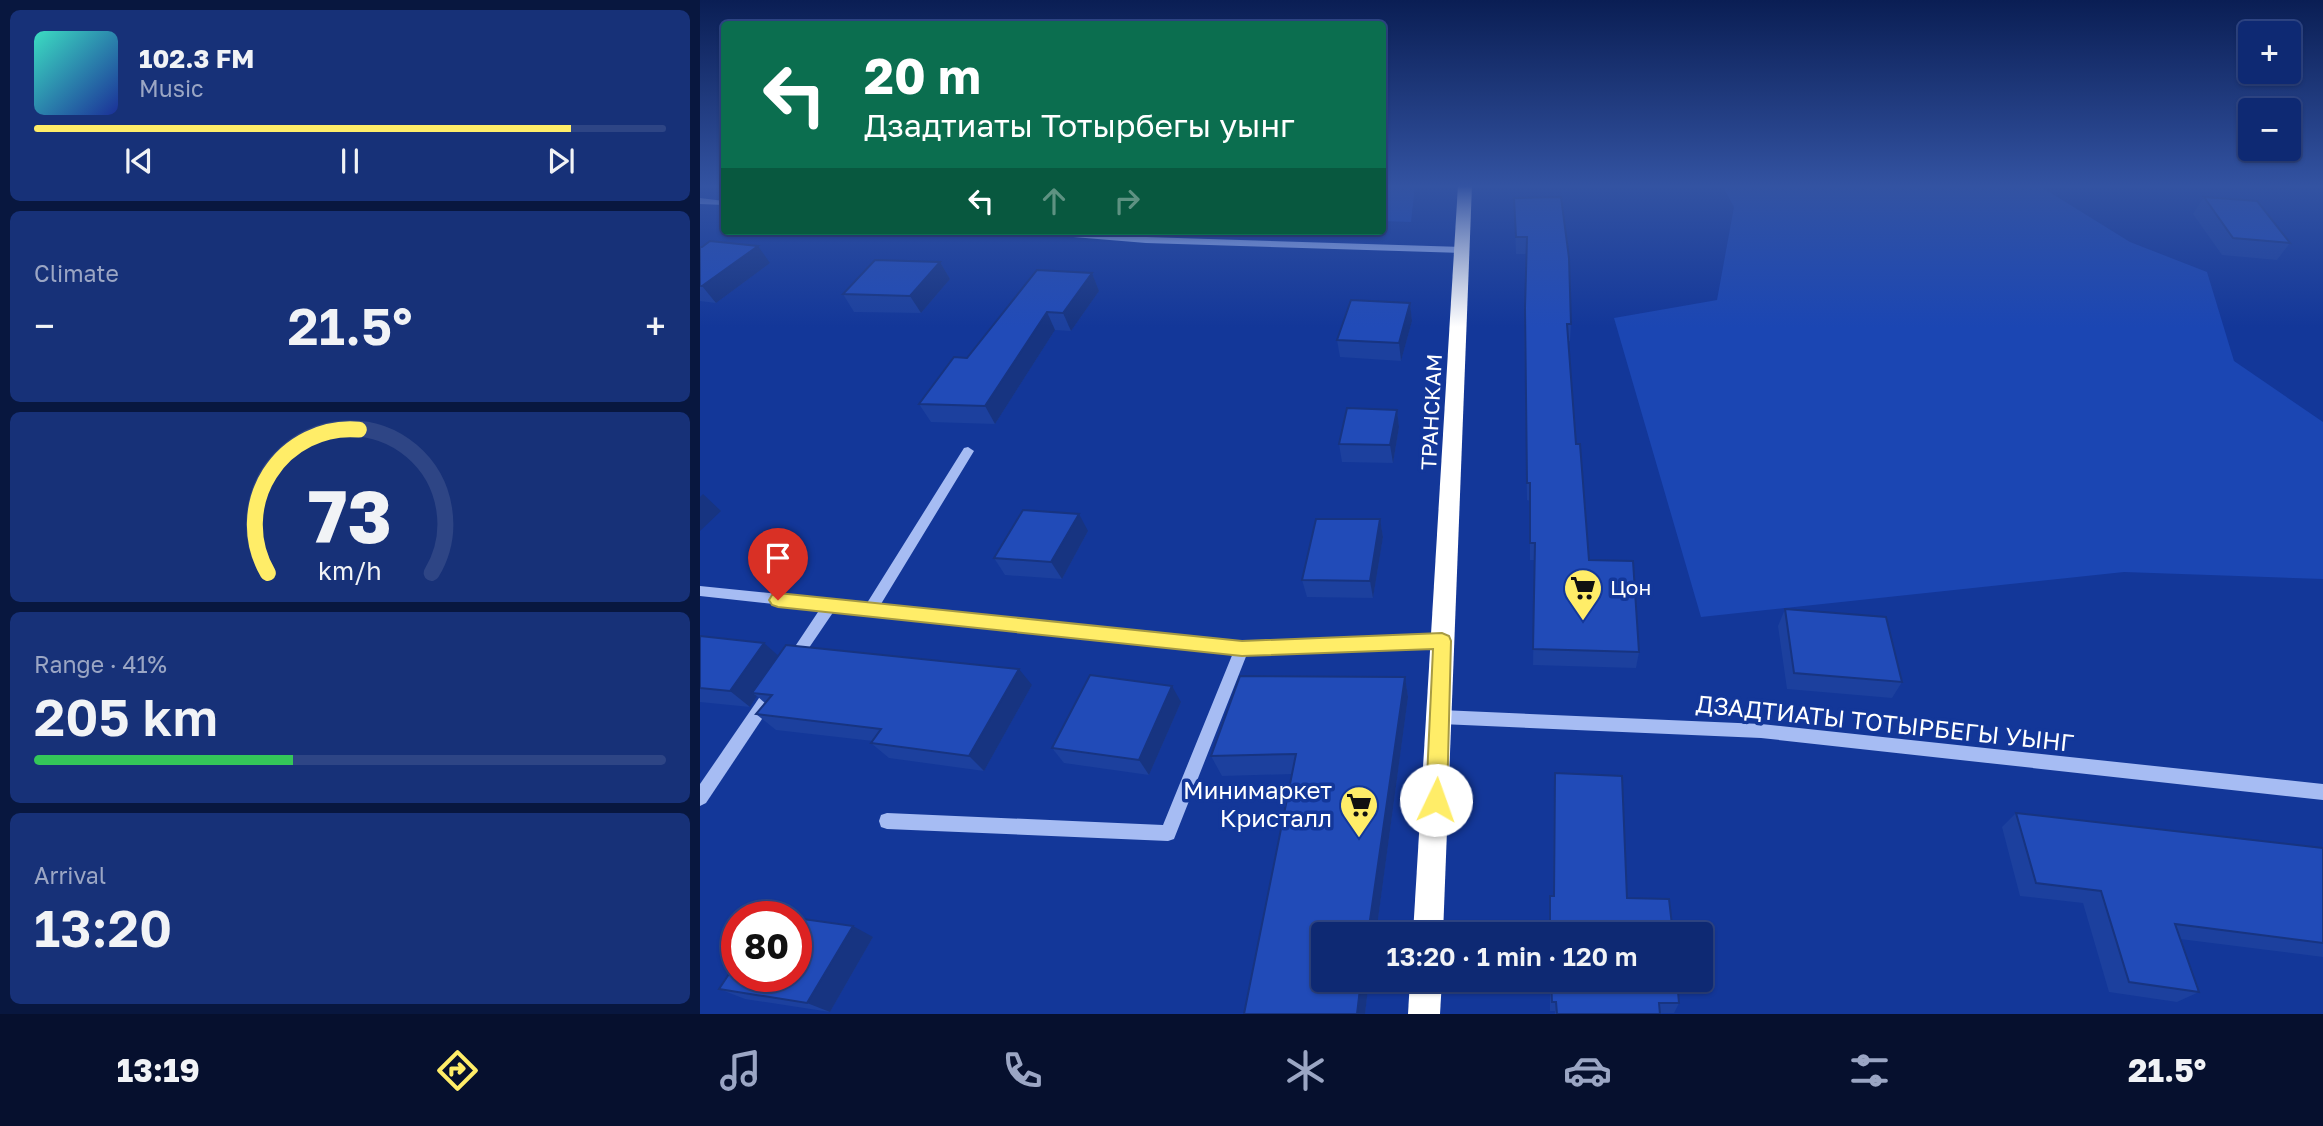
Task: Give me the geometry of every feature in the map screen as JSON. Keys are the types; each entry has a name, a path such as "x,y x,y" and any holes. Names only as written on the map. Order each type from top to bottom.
{"highway":[{"name":"ТРАНСКАМ","path":"1430,922 1464,232"},
{"path":"1424,1014 1425,992"}],"street":[{"path":"1085,235 1146,240 1463,250"},
{"path":"870,610 968,451"},
{"path":"700,591 1242,648 1442,641"},
{"path":"700,798 830,605"},
{"path":"887,821 1168,833 1242,648"},
{"name":"ДЗАДТИАТЫ ТОТЫРБЕГЫ УЫНГ","path":"1441,717 1761,731 2323,792"}],"shaded area":[{"path":"1729,232 2114,232 2130,242 2207,272 2234,361 2323,422 2323,579 2124,572 1701,617 1614,318 1717,300"}],"building":[{"path":"1516,232 1566,232 1571,324 1567,324 1576,444 1580,444 1589,560 1633,561 1639,652 1533,649 1535,543 1530,543 1530,483 1527,483 1527,237 1516,237"},
{"path":"2229,232 2282,232 2290,243 2233,238"},
{"path":"710,241 758,246 700,286 700,247"},
{"path":"875,260 940,262 910,296 843,294"},
{"path":"1037,270 1092,273 1063,313 1047,312 985,406 919,404 954,357 967,358"},
{"path":"1351,300 1410,303 1399,343 1337,340"},
{"path":"1347,408 1397,410 1390,445 1339,444"},
{"path":"1023,510 1079,514 1051,562 994,558"},
{"path":"1316,519 1380,519 1370,581 1302,580"},
{"path":"1785,609 1886,617 1902,682 1794,673"},
{"path":"700,636 764,643 730,691 700,688"},
{"path":"786,645 1019,669 969,756 871,743 881,729 756,714 772,695 752,693"},
{"path":"1090,675 1172,686 1139,760 1052,748"},
{"path":"1240,676 1405,677 1370,922 1311,922 1311,992 1360,992 1357,1014 1244,1014 1296,754 1211,756"},
{"path":"1555,773 1622,776 1627,898 1669,899 1672,922 1550,922 1550,896 1554,896"},
{"path":"2016,813 2323,848 2323,943 2175,924 2199,992 2129,982 2101,891 2036,883"},
{"path":"812,920 853,926 807,1003 738,992 812,992"},
{"path":"1552,992 1678,992 1679,1003 1659,1003 1660,1014 1557,1014 1556,1002 1552,1002"}],"place":[{"name":"Цон","path":"1583,622"},
{"name":"Минимаркет Кристалл","path":"1359,839"}],"route":[{"path":"778,600 1242,648 1442,641 1436,800"}]}
